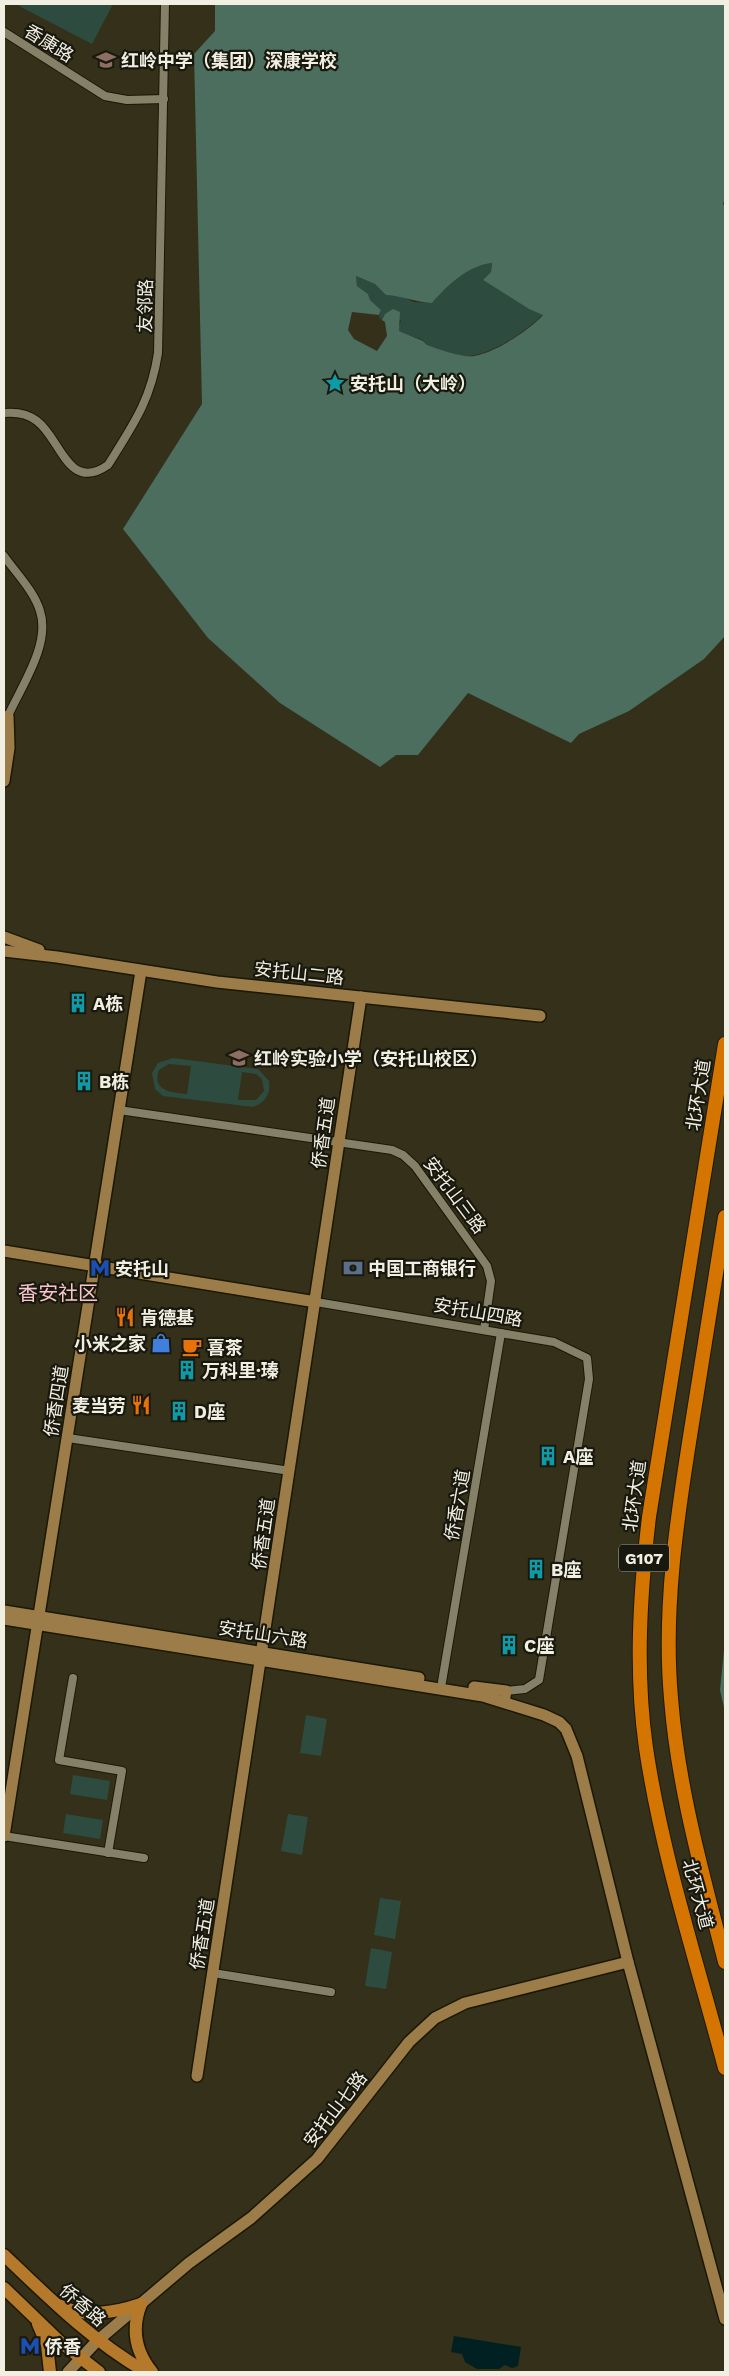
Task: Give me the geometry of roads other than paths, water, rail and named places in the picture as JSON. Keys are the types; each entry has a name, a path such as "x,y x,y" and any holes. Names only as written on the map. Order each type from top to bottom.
{"highway":[{"name":"北环大道","path":"725,1044 649,1517 643,1571 640,1638 640,1688 646,1746 655,1798 725,2068"},
{"name":"北环大道","path":"725,1217 682,1489 674,1551 669,1646 670,1696 681,1781 725,1962"}],"main road":[{"name":"侨香路","path":"4,2255 97,2341 146,2372"},
{"path":"4,2288 80,2359 99,2372"},
{"path":"53,2302 74,2310 96,2313 121,2310 141,2304"},
{"path":"141,2304 135,2324 135,2335 140,2354 152,2372"},
{"path":"31,2314 42,2331 47,2345 50,2372"}],"street":[{"name":"友邻路","path":"4,413 21,414 38,422 72,467 90,472 100,471 108,464 143,409 155,373 158,353 165,4"},
{"name":"香康路","path":"4,32 105,96 127,100 164,99"},
{"path":"4,556 35,599 43,624 38,651 5,719 9,748 4,781"},
{"path":"4,937 57,957"},
{"path":"4,951 57,957"},
{"name":"安托山二路","path":"57,957 217,982 540,1016"},
{"name":"侨香四道","path":"4,1836 141,971"},
{"name":"侨香五道","path":"197,2076 361,997"},
{"name":"安托山三路","path":"119,1110 398,1152 415,1166 488,1266 491,1281 484,1330"},
{"name":"安托山四路","path":"4,1251 554,1342 587,1358 589,1379 539,1680 525,1689 505,1696"},
{"name":"侨香六道","path":"442,1682 501,1333"},
{"path":"68,1438 290,1471"},
{"name":"安托山六路","path":"4,1611 39,1620 262,1656 442,1682 505,1696 559,1722 573,1741 628,1962"},
{"name":"安托山六路","path":"4,1619 39,1620"},
{"name":"安托山六路","path":"262,1656 483,1696 505,1696"},
{"path":"73,1678 59,1760 122,1771 108,1853"},
{"path":"4,1836 144,1858"},
{"path":"628,1962 725,2319"},
{"name":"安托山七路","path":"68,2372 97,2341 189,2263 251,2218 317,2159 410,2042 434,2018 465,2003 628,1962"},
{"path":"213,1973 331,1992"},
{"path":"78,2372 80,2359"}],"water":[{"path":"454,2336 521,2347 518,2366 512,2368 505,2365 499,2369 477,2369 465,2362 462,2354 451,2352"}],"place":[{"name":"红岭中学（集团）深康学校","path":"106,60"},
{"name":"安托山（大岭）","path":"335,383"},
{"name":"A栋","path":"78,1003"},
{"name":"红岭实验小学（安托山校区）","path":"239,1058"},
{"name":"B栋","path":"84,1081"},
{"name":"安托山","path":"100,1268"},
{"name":"中国工商银行","path":"353,1268"},
{"name":"肯德基","path":"125,1317"},
{"name":"小米之家","path":"161,1343"},
{"name":"喜茶","path":"192,1347"},
{"name":"万科里·瑧","path":"187,1370"},
{"name":"麦当劳","path":"141,1405"},
{"name":"D座","path":"179,1411"},
{"name":"A座","path":"548,1456"},
{"name":"B座","path":"536,1569"},
{"name":"C座","path":"509,1645"},
{"name":"侨香","path":"30,2346"}],"district":[{"name":"香安社区","path":"58,1293"}]}
